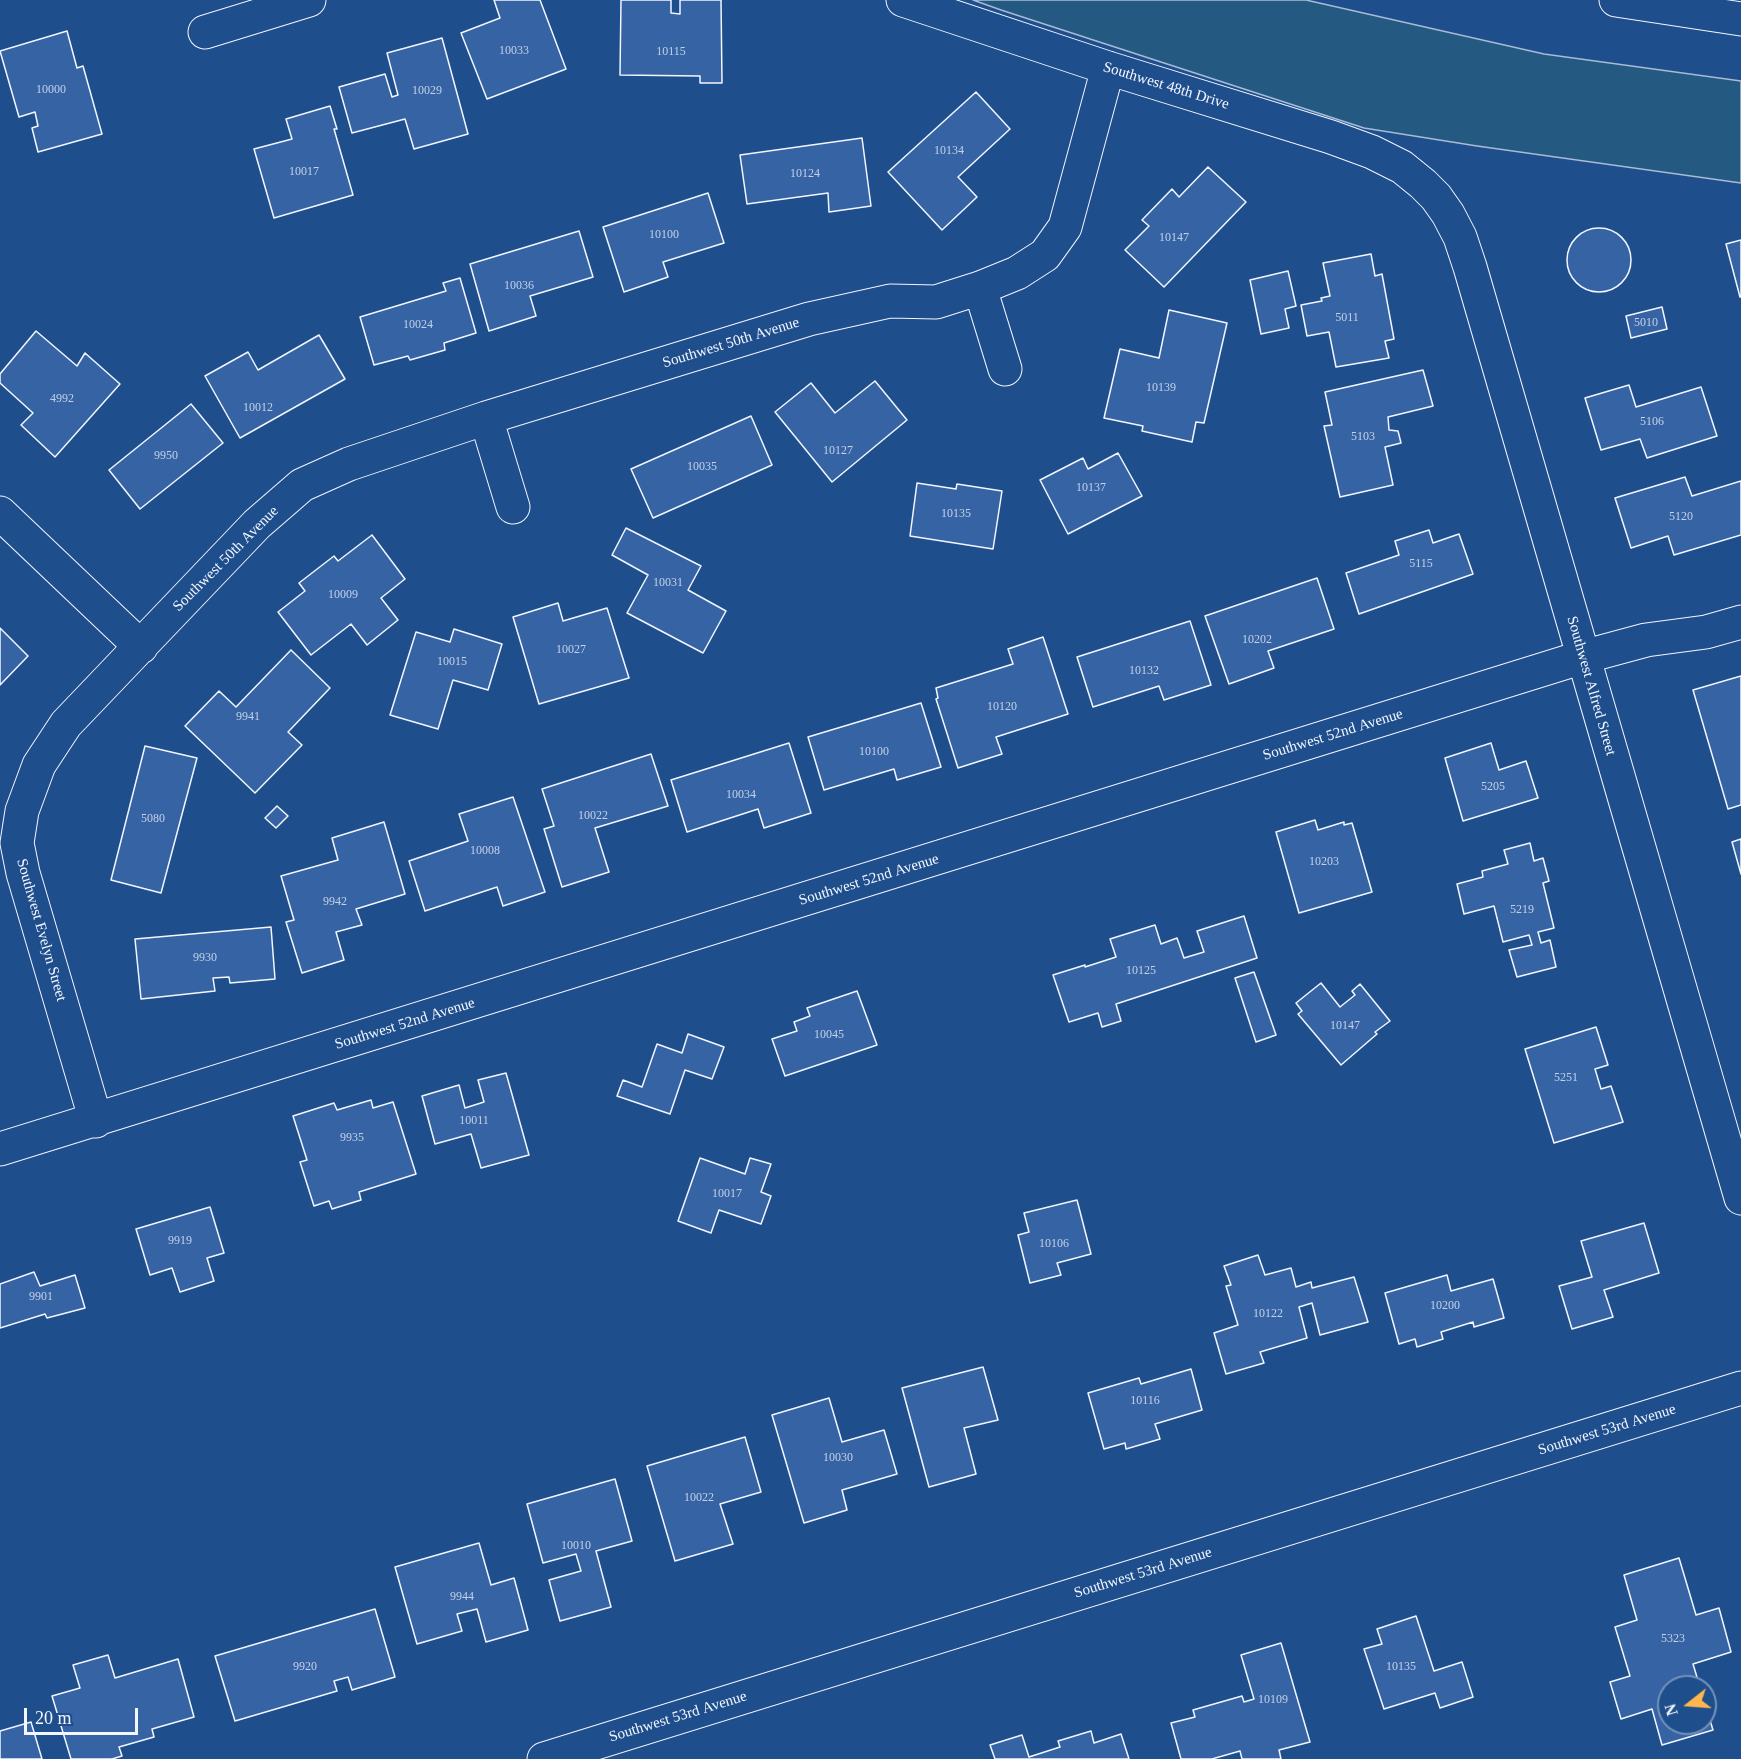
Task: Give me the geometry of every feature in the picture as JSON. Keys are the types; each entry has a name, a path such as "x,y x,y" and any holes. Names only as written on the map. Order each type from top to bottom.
{"main road":[{"path":"205,32 309,0"},
{"name":"Southwest 48th Drive","path":"903,0 1108,68 1331,137 1372,152 1402,167 1423,184"},
{"path":"1616,0 1741,19"},
{"name":"Southwest 50th Avenue","path":"141,647 257,524 302,485 349,464 486,418 809,319 890,301 936,302 1017,273 1045,255 1065,227 1108,68"},
{"name":"Southwest Alfred Street","path":"1423,184 1448,214 1463,247 1741,1198"},
{"path":"980,288 1005,369"},
{"path":"486,418 513,507"},
{"path":"0,513 141,647"},
{"name":"Southwest 52nd Avenue","path":"0,1149 1583,657 1646,640 1706,632 1741,622"},
{"name":"Southwest Evelyn Street","path":"96,1120 23,873 17,843 22,811 39,765 66,724 141,647"},
{"name":"Southwest 53rd Avenue","path":"544,1759 1741,1388"}],"shaded area":[{"path":"973,0 1306,0 1544,54 1741,81 1741,183 1364,128"}],"building":[{"path":"494,0 540,0 566,69 487,99 461,33 500,18"},
{"path":"621,0 671,0 671,13 680,14 680,0 721,0 722,83 700,83 700,76 620,75"},
{"path":"67,31 77,68 83,66 102,134 38,152 32,128 38,126 35,112 19,117 0,51"},
{"path":"442,38 468,134 414,149 405,119 352,133 339,87 385,74 392,97 398,95 387,53"},
{"path":"976,92 1010,129 958,177 977,197 942,230 888,172"},
{"path":"330,106 337,129 334,129 353,195 274,218 254,149 292,139 286,119"},
{"path":"862,138 871,206 829,212 828,193 747,204 740,155"},
{"path":"1208,167 1246,202 1164,287 1125,250 1149,226 1142,220 1172,189 1179,197"},
{"path":"708,193 724,243 663,262 668,277 624,292 603,227"},
{"path":"1593,228 1605,228 1622,237 1629,248 1631,260 1629,272 1622,283 1605,292 1593,292 1581,287 1572,278 1567,266 1567,254 1572,242 1581,233"},
{"path":"579,231 593,277 530,296 536,316 489,331 470,264"},
{"path":"1741,240 1741,297 1740,297 1726,244"},
{"path":"1371,254 1375,276 1382,274 1394,339 1385,341 1389,358 1336,367 1329,332 1307,336 1301,305 1322,301 1321,298 1330,296 1323,263"},
{"path":"1288,271 1296,306 1285,309 1289,328 1261,334 1250,280"},
{"path":"460,278 476,333 444,343 445,350 410,360 408,356 374,365 360,317 446,291 443,283"},
{"path":"1662,307 1667,329 1631,338 1626,316"},
{"path":"1169,310 1227,323 1204,423 1196,422 1192,442 1142,431 1143,426 1104,418 1120,349 1159,358"},
{"path":"36,331 77,366 85,353 120,384 55,457 21,425 33,413 0,383 0,374"},
{"path":"319,335 345,379 240,438 205,376 248,352 258,370"},
{"path":"1423,370 1433,406 1388,417 1389,430 1398,431 1401,443 1385,447 1393,485 1340,497 1324,426 1332,425 1325,392"},
{"path":"875,381 907,420 832,482 775,412 811,383 835,413"},
{"path":"1629,385 1636,407 1701,387 1717,436 1647,458 1640,439 1601,450 1585,398"},
{"path":"191,404 223,443 140,509 109,470"},
{"path":"751,416 772,465 653,518 631,469"},
{"path":"1118,453 1142,496 1068,534 1040,480 1083,458 1088,469"},
{"path":"1685,477 1692,496 1741,481 1741,535 1674,555 1668,536 1631,548 1615,498"},
{"path":"917,483 956,489 957,484 1002,491 993,549 910,536"},
{"path":"626,528 701,566 688,590 726,611 703,653 627,613 648,575 612,555"},
{"path":"1429,530 1433,543 1459,534 1473,574 1359,614 1346,573 1399,555 1395,541"},
{"path":"372,535 405,579 381,598 398,620 367,645 351,624 311,655 278,612 305,591 299,583 334,556 338,561"},
{"path":"1317,578 1334,629 1268,651 1274,668 1229,684 1205,616"},
{"path":"558,603 563,621 607,608 629,678 539,704 513,617"},
{"path":"1190,621 1211,685 1164,700 1159,686 1093,707 1077,657"},
{"path":"0,628 28,656 0,685"},
{"path":"454,629 502,644 488,690 453,680 438,729 390,715 416,632 450,642"},
{"path":"1043,637 1068,714 996,737 1002,754 958,768 936,699 938,698 936,688 1013,664 1008,649"},
{"path":"291,650 330,688 288,732 302,745 255,793 185,726 219,691 236,707"},
{"path":"1741,676 1741,805 1728,809 1693,690"},
{"path":"921,703 941,767 897,780 894,769 824,790 808,737"},
{"path":"789,743 811,813 764,828 758,809 687,832 671,780"},
{"path":"1491,743 1499,770 1526,761 1538,798 1463,821 1445,758"},
{"path":"145,746 197,758 161,893 111,880"},
{"path":"651,754 668,806 595,828 609,872 562,887 544,829 554,826 542,789"},
{"path":"513,797 545,892 503,906 497,887 425,911 409,861 468,841 459,814"},
{"path":"277,806 288,816 276,828 265,818"},
{"path":"1315,820 1318,830 1344,822 1344,825 1352,823 1372,892 1299,913 1276,832"},
{"path":"384,822 405,894 356,909 362,925 336,932 344,960 302,973 286,922 294,920 281,876 338,860 332,838"},
{"path":"1741,839 1741,874 1732,842"},
{"path":"1530,843 1534,861 1543,858 1549,881 1543,883 1554,928 1538,932 1541,943 1550,940 1556,967 1517,977 1509,950 1532,945 1529,935 1503,942 1494,906 1464,914 1457,884 1483,877 1482,871 1508,864 1504,850"},
{"path":"1244,916 1257,958 1116,1004 1121,1021 1102,1027 1098,1013 1069,1022 1053,975 1116,957 1110,939 1155,925 1161,944 1177,938 1184,958 1204,952 1197,931"},
{"path":"271,927 275,979 230,983 229,977 213,978 215,991 141,999 135,939"},
{"path":"1254,972 1276,1035 1256,1042 1235,978"},
{"path":"1321,983 1340,1007 1355,995 1352,991 1360,984 1390,1021 1375,1032 1377,1034 1341,1065 1298,1014 1302,1011 1296,1003"},
{"path":"857,991 877,1045 785,1076 772,1039 797,1031 794,1022 810,1016 807,1008"},
{"path":"1596,1027 1608,1065 1595,1069 1601,1089 1611,1086 1623,1122 1554,1143 1525,1049"},
{"path":"688,1034 724,1047 712,1079 685,1070 670,1114 617,1096 623,1080 642,1087 657,1044 682,1053"},
{"path":"506,1073 529,1155 481,1168 471,1134 435,1144 422,1096 459,1085 465,1108 484,1102 478,1080"},
{"path":"371,1100 373,1108 393,1102 416,1174 359,1192 361,1200 332,1209 329,1201 314,1206 300,1162 307,1160 293,1116 334,1103 337,1110"},
{"path":"700,1158 745,1174 750,1158 771,1164 761,1192 771,1196 761,1224 719,1210 711,1233 678,1221"},
{"path":"1077,1200 1091,1254 1057,1263 1061,1275 1030,1283 1018,1235 1029,1232 1024,1213"},
{"path":"210,1207 224,1253 207,1258 214,1281 180,1292 172,1268 150,1275 136,1229"},
{"path":"1644,1223 1659,1273 1604,1290 1613,1317 1572,1329 1559,1286 1592,1277 1581,1241"},
{"path":"1258,1255 1265,1275 1291,1268 1296,1287 1311,1282 1312,1288 1354,1277 1368,1322 1320,1335 1312,1303 1299,1307 1307,1338 1260,1352 1264,1363 1226,1374 1214,1333 1238,1325 1226,1286 1231,1285 1224,1266"},
{"path":"34,1272 40,1286 75,1275 85,1308 47,1318 45,1314 0,1328 0,1284"},
{"path":"1447,1275 1451,1291 1493,1279 1504,1318 1474,1327 1473,1322 1441,1332 1443,1339 1417,1347 1415,1339 1399,1344 1385,1293"},
{"path":"983,1367 998,1420 964,1428 976,1474 929,1487 902,1388"},
{"path":"1191,1369 1202,1410 1155,1424 1160,1439 1126,1449 1125,1443 1104,1449 1088,1393 1139,1378 1141,1384"},
{"path":"829,1398 842,1442 884,1430 897,1474 842,1490 847,1510 804,1523 772,1415"},
{"path":"745,1437 761,1492 720,1504 733,1544 675,1561 647,1466"},
{"path":"615,1479 632,1541 596,1551 611,1607 560,1621 549,1580 581,1571 576,1554 543,1563 527,1504"},
{"path":"479,1543 491,1585 514,1578 528,1630 486,1642 477,1609 457,1614 462,1631 417,1644 395,1567"},
{"path":"1679,1558 1696,1615 1719,1608 1731,1652 1693,1664 1696,1675 1657,1675 1657,1727 1652,1709 1621,1719 1610,1682 1630,1676 1615,1627 1637,1620 1624,1575"},
{"path":"375,1609 395,1677 352,1690 348,1677 334,1681 337,1691 235,1721 215,1656"},
{"path":"1416,1616 1434,1671 1462,1662 1473,1697 1440,1708 1435,1693 1384,1709 1364,1649 1382,1644 1377,1629"},
{"path":"1281,1643 1310,1742 1279,1750 1281,1759 1242,1759 1240,1751 1212,1759 1181,1759 1171,1723 1195,1717 1193,1710 1242,1696 1244,1702 1254,1699 1241,1655"},
{"path":"108,1655 115,1678 178,1659 194,1717 152,1729 154,1737 119,1747 122,1756 112,1759 71,1759 52,1696 80,1688 73,1665"},
{"path":"31,1722 42,1759 0,1759 0,1731"},
{"path":"1091,1731 1094,1743 1121,1734 1129,1759 995,1759 990,1745 1022,1735 1029,1757 1060,1747 1058,1741"},
{"path":"1659,1735 1696,1735 1662,1745"}]}
